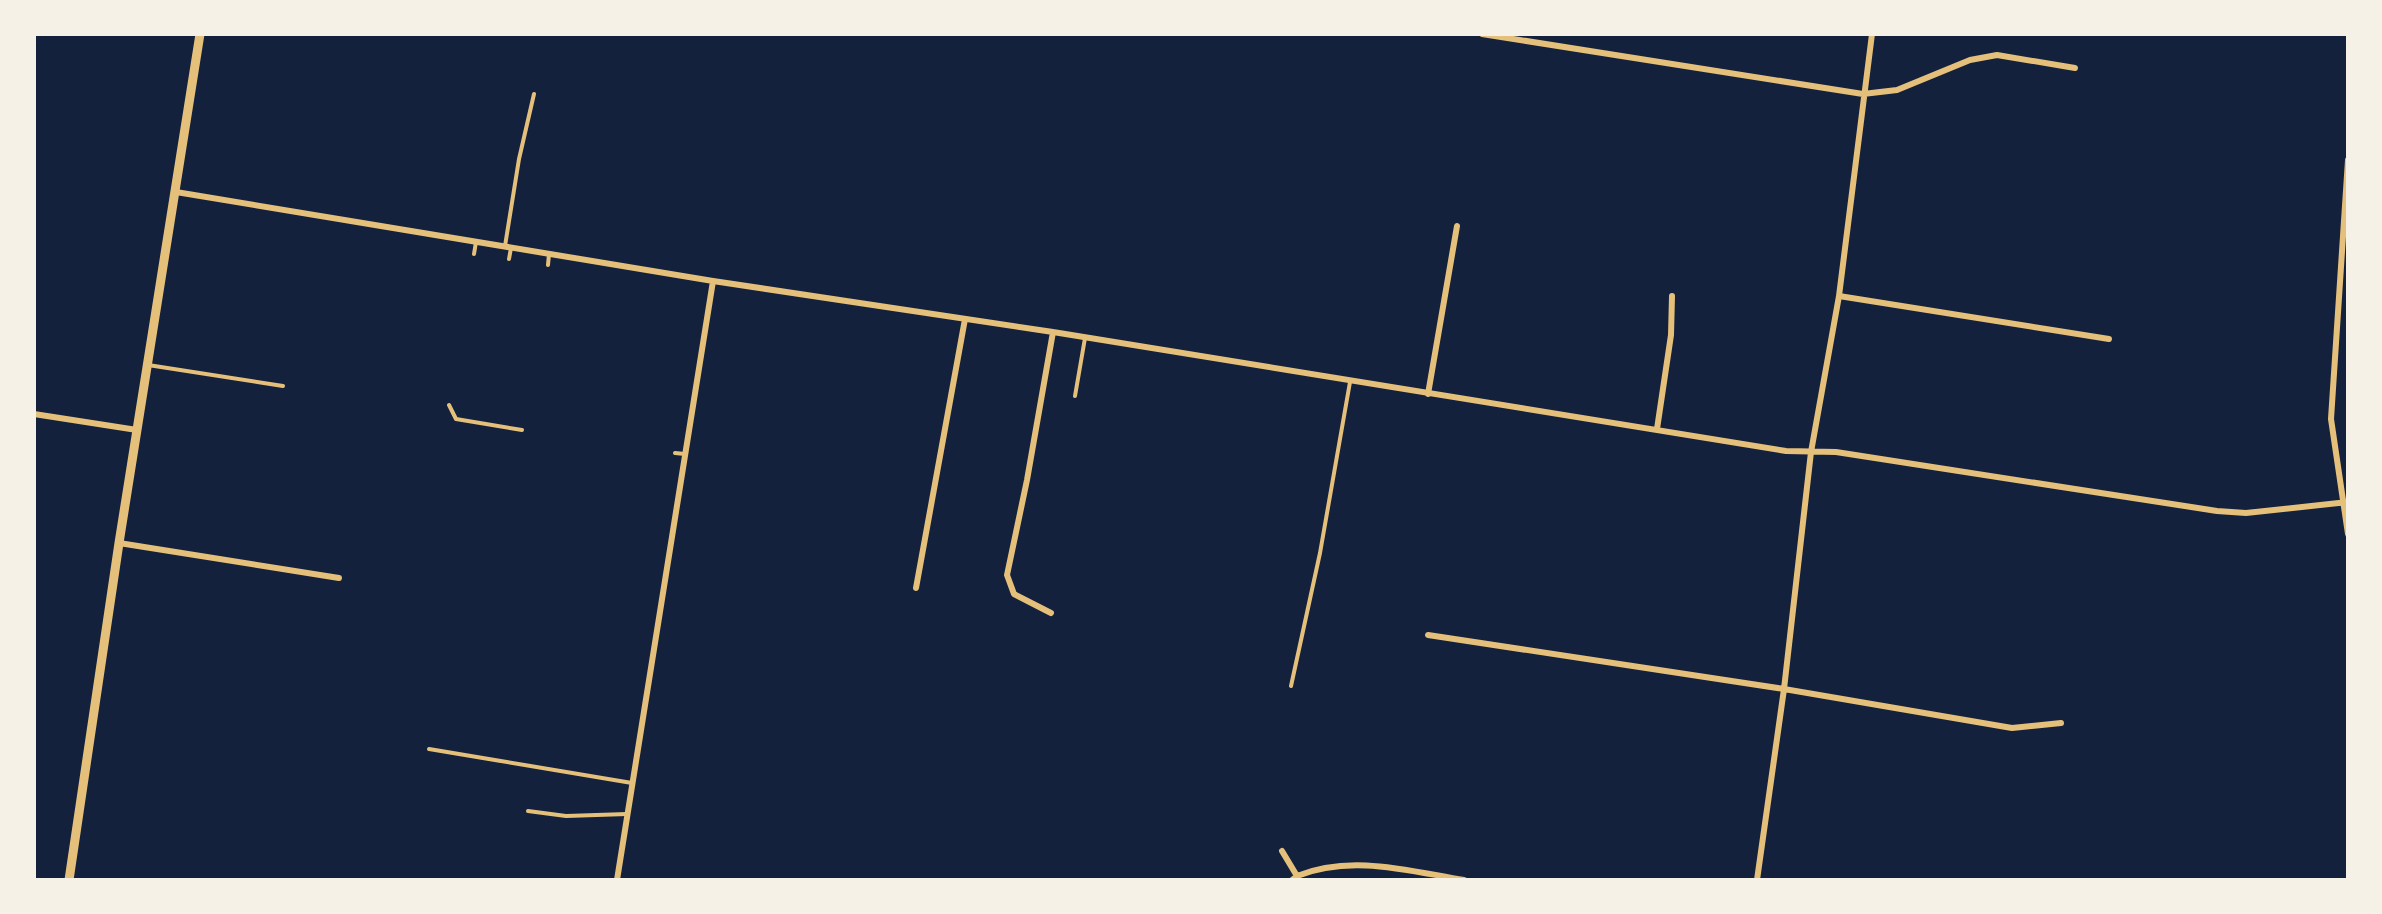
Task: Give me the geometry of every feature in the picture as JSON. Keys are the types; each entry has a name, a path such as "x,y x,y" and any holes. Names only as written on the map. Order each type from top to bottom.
{"street":[{"path":"69,879 119,543 200,34"},
{"path":"1482,34 1863,94 1897,90 1970,60 1997,56 2075,68"},
{"path":"1757,879 1784,689 1811,452 1839,296 1872,34"},
{"path":"2348,160 2331,419 2348,534"},
{"path":"176,192 713,281 1053,332 1786,451 1836,452 2217,511 2246,513 2345,502"},
{"path":"1428,394 1457,226"},
{"path":"617,879 713,281"},
{"path":"1657,429 1671,335 1672,296"},
{"path":"1839,296 2109,339"},
{"path":"916,588 965,319"},
{"path":"1051,613 1014,594 1007,575 1027,480 1053,332"},
{"path":"34,414 137,430"},
{"path":"119,543 339,578"},
{"path":"1428,635 1784,689 2012,728 2061,723"},
{"path":"1282,851 1295,878 1335,866 1372,865 1464,879"}],"lane":[{"path":"509,259 508,246 519,159 534,94"},
{"path":"474,254 476,242"},
{"path":"548,265 549,253"},
{"path":"1075,396 1085,338"},
{"path":"148,365 283,386"},
{"path":"1291,686 1320,553 1350,382"},
{"path":"449,405 456,419 522,430"},
{"path":"675,453 686,455"},
{"path":"429,749 633,783"},
{"path":"528,812 566,816 628,814"}]}
